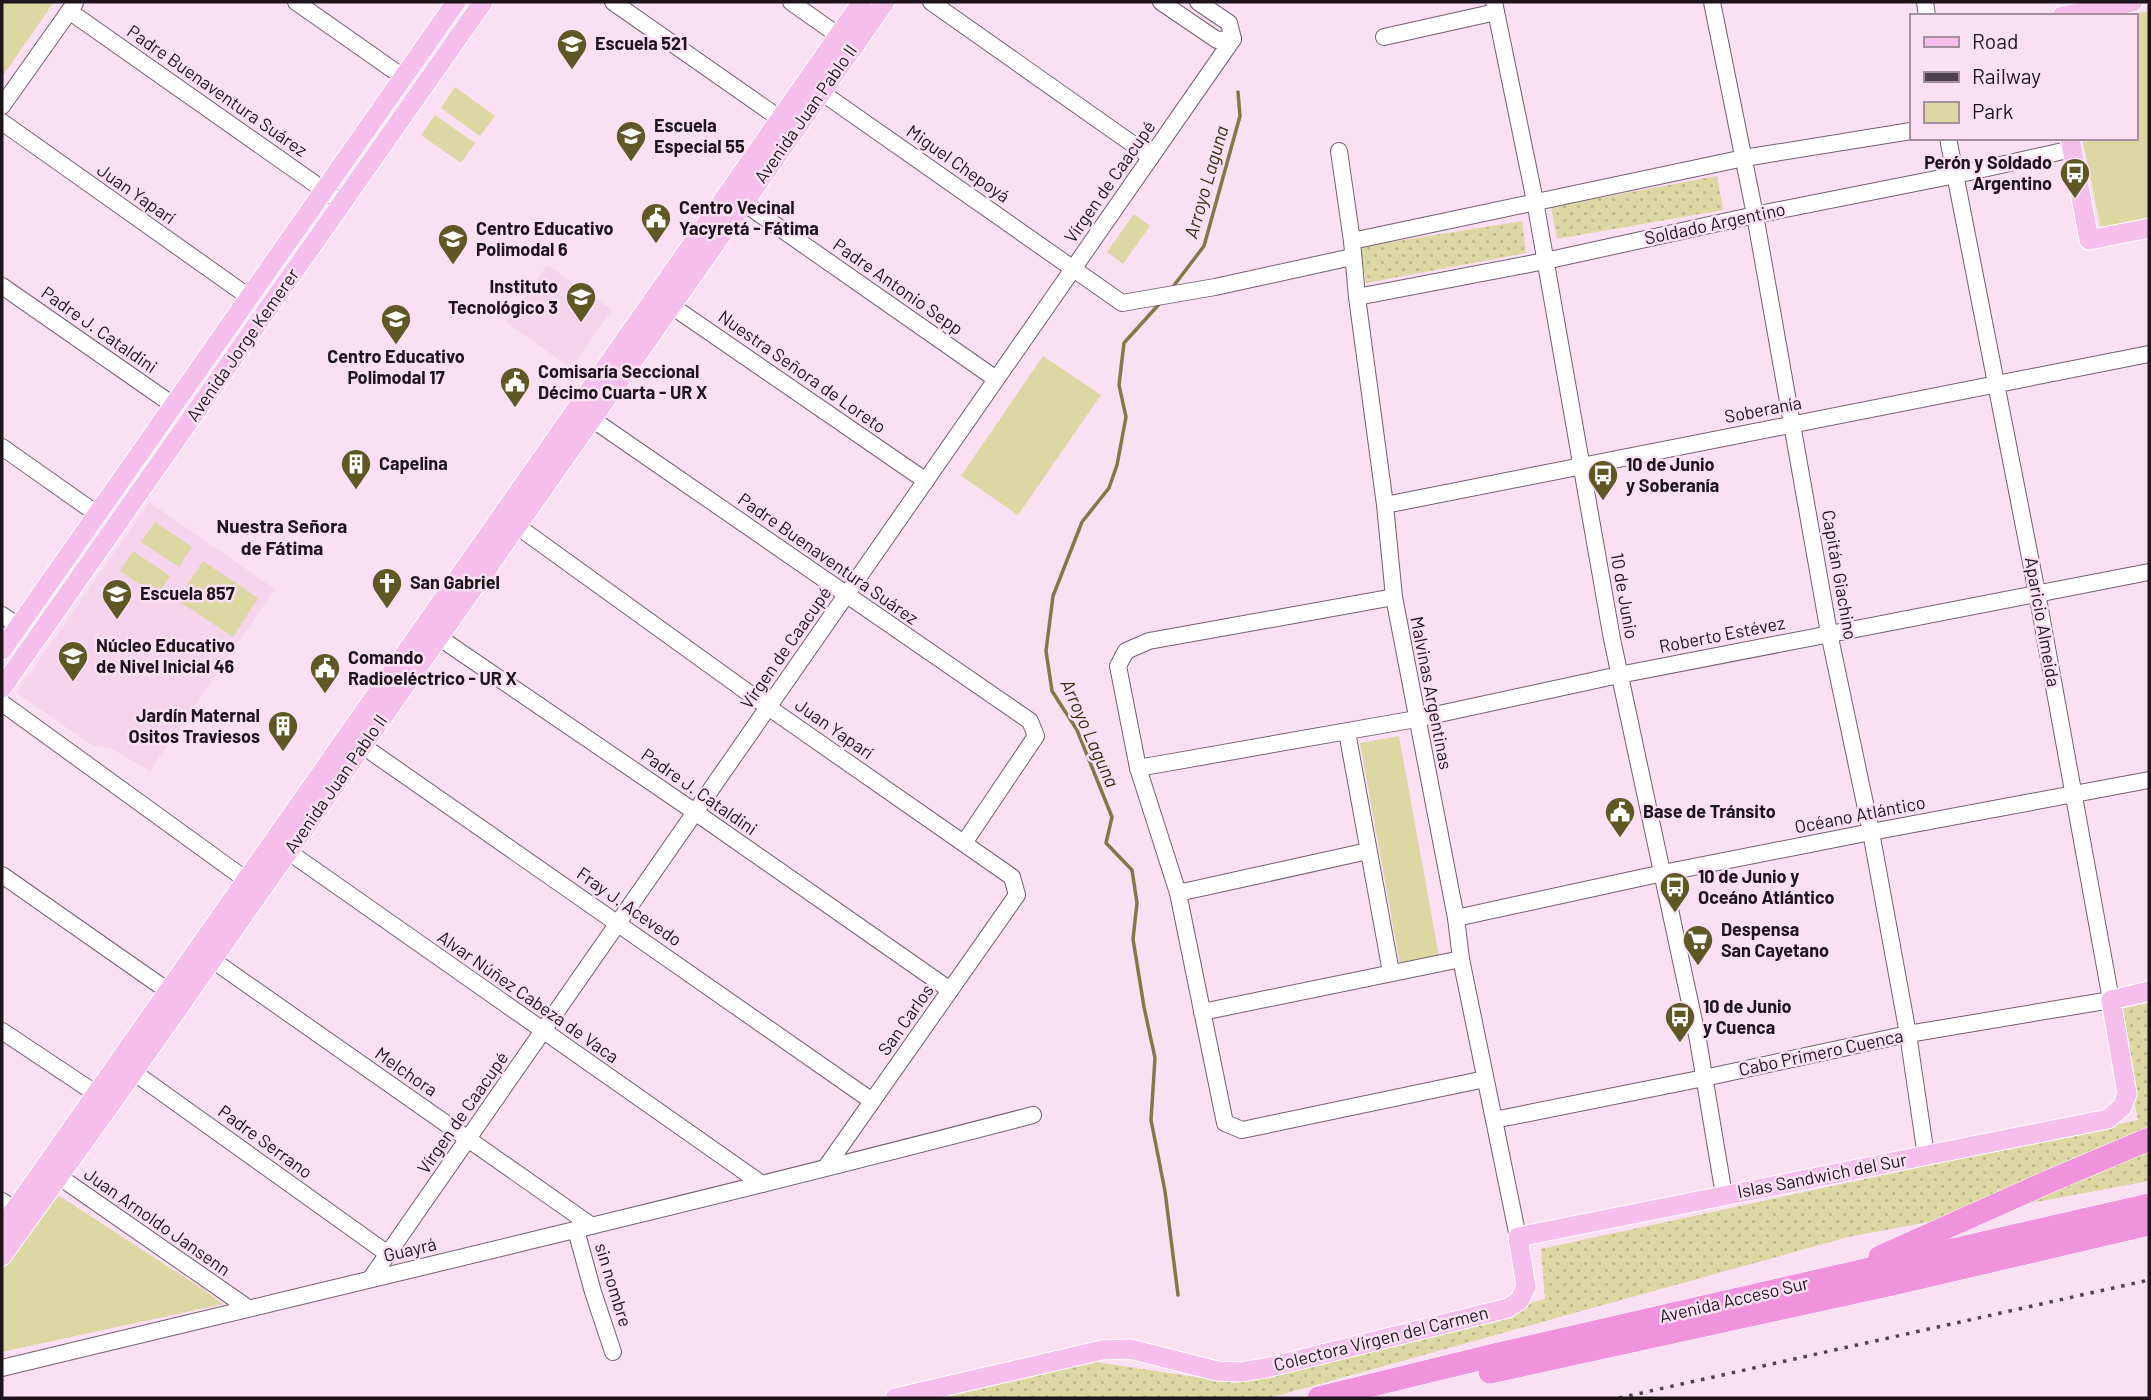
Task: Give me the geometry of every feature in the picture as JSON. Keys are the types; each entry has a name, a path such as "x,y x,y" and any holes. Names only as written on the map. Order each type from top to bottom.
{"highway":[{"path":"1836,1276 2149,1139"},
{"name":"Avenida Acceso Sur","path":"1320,1398 1499,1354 2149,1205"},
{"name":"Avenida Acceso Sur","path":"1385,1398 1505,1368 1901,1282 2149,1224"}],"main road":[{"name":"Avenida Jorge Kemerer","path":"2,650 456,2"},
{"name":"Avenida Jorge Kemerer","path":"2,688 483,2"},
{"name":"Avenida Juan Pablo II","path":"281,847 363,746 431,632 517,526 592,419 664,301 744,203 839,36 862,2"},
{"name":"Avenida Juan Pablo II","path":"2,1256 52,1172 788,124 821,92 885,2"},
{"path":"2071,14 2128,2"},
{"path":"2071,144 2089,240 2149,228"},
{"name":"Cabo Primero Cuenca","path":"2111,1000 2149,991"},
{"name":"Aparicio Almeida","path":"2111,1000 2127,1094 2122,1107"},
{"name":"Islas Sandwich del Sur","path":"1518,1237 2108,1119 2122,1107"},
{"name":"Avenida Juan Pablo II","path":"2,1228 9,1205 52,1172"},
{"name":"Colectora Vírgen del Carmen","path":"895,1398 1102,1350 1130,1349 1217,1371 1241,1372 1508,1308 1518,1301 1526,1287 1518,1237"}],"street":[{"path":"296,2 403,77"},
{"path":"613,2 788,124"},
{"path":"791,2 839,36"},
{"path":"931,2 1151,157"},
{"path":"1161,2 1217,40 1233,39 1229,23 1198,2"},
{"name":"Capitán Giachino","path":"1712,2 1755,215 1829,633 1871,832 1908,1034 1926,1156"},
{"path":"1384,37 1495,4"},
{"name":"10 de Junio","path":"1495,4 1535,201 1619,675 1698,1040 1724,1195"},
{"path":"2,106 73,6"},
{"name":"Padre Buenaventura Suárez","path":"73,6 342,203"},
{"name":"Vírgen de Caacupé","path":"371,1278 1233,39"},
{"name":"Miguel Chepoyá","path":"821,92 1122,303 1215,287 1352,249"},
{"name":"Juan Yaparí","path":"2,122 249,297"},
{"path":"1352,249 1535,201 1744,158 1910,131"},
{"name":"Aparicio Almeida","path":"1948,140 2038,593 2111,1000"},
{"name":"Soldado Argentino","path":"1357,297 1545,261 1956,175 2071,144"},
{"name":"Malvinas Argentinas","path":"1339,151 1385,505 1394,597 1456,918 1461,959 1518,1237"},
{"name":"Padre Antonio Sepp","path":"744,203 996,379"},
{"name":"Padre J. Cataldini","path":"2,286 173,405"},
{"name":"Nuestra Señora de Loreto","path":"664,301 926,481"},
{"name":"Soberanía","path":"1385,505 2149,354"},
{"name":"Padre Buenaventura Suárez","path":"592,419 1030,721 1036,736 964,843"},
{"path":"2,447 97,514"},
{"name":"Juan Yaparí","path":"517,526 768,707 1012,877 1017,895"},
{"name":"Roberto Estévez","path":"1138,768 1416,719 1619,675 2149,572"},
{"path":"1394,597 1149,641 1126,651 1118,666 1138,768 1178,893 1225,1124 1242,1130 1485,1079"},
{"path":"2,615 18,626"},
{"name":"Padre J. Cataldini","path":"431,632 950,990"},
{"path":"2,703 254,885"},
{"path":"1347,732 1391,972"},
{"name":"Fray J. Acevedo","path":"363,746 872,1101"},
{"name":"Océano Atlántico","path":"1456,918 1663,873 2149,780"},
{"name":"Alvar Núñez Cabeza de Vaca","path":"281,847 762,1184"},
{"path":"1178,893 1368,851"},
{"path":"2,875 176,996"},
{"name":"San Carlos","path":"826,1167 1017,895"},
{"name":"Melchora","path":"205,955 468,1139 584,1228"},
{"path":"1202,1012 1461,959"},
{"name":"Cabo Primero Cuenca","path":"1494,1120 1908,1034 2111,1000"},
{"path":"2,1031 104,1099"},
{"name":"Padre Serrano","path":"126,1067 388,1254"},
{"name":"Guayrá","path":"2,1368 584,1228 1033,1115"},
{"name":"Juan Arnoldo Jansenn","path":"52,1172 248,1308"},
{"name":"sin nombre","path":"584,1228 593,1293 613,1352"}],"shaded area":[{"path":"547,265 612,310 571,368 506,322"},
{"path":"149,502 275,589 150,771 112,749 92,745 16,693"}],"green space":[{"path":"2,2 54,2 2,77"},
{"path":"2149,11 2149,219 2101,229 2082,140 2137,140 2136,14"},
{"path":"455,87 495,116 480,136 441,108"},
{"path":"435,115 475,143 461,163 421,135"},
{"path":"1717,176 1723,210 1557,239 1551,207"},
{"path":"1134,214 1150,226 1123,264 1107,252"},
{"path":"1522,221 1526,253 1366,283 1360,247"},
{"path":"1043,356 1101,395 1018,515 961,476"},
{"path":"155,522 192,547 179,567 141,542"},
{"path":"133,551 170,576 157,596 120,571"},
{"path":"203,561 258,598 233,637 177,600"},
{"path":"1399,736 1439,956 1400,964 1360,743"},
{"path":"2149,1003 2149,1181 1848,1237 1269,1398 929,1398 1083,1360 1235,1383 1545,1299 1541,1249 2138,1120 2116,1010"},
{"path":"58,1195 223,1304 2,1352 2,1270"}],"waterway":[{"name":"Arroyo Laguna","path":"1172,288 1204,246 1240,116 1238,92"},
{"name":"Arroyo Laguna","path":"1161,302 1124,343 1119,385 1126,417 1117,465 1109,488 1082,522 1053,596 1046,651 1052,691 1077,730 1112,817 1106,843 1132,870 1137,903 1133,939 1155,1058 1151,1120 1165,1191 1178,1295"}],"railway":[{"path":"1619,1398 2149,1280"}],"place":[{"name":"Escuela 521","path":"572,71"},
{"name":"Escuela Especial 55","path":"631,163"},
{"name":"Perón y Soldado Argentino","path":"2075,200"},
{"name":"Centro Vecinal Yacyretá - Fátima","path":"656,245"},
{"name":"Centro Educativo Polimodal 6","path":"453,266"},
{"name":"Instituto Tecnológico 3","path":"581,324"},
{"name":"Centro Educativo Polimodal 17","path":"396,346"},
{"name":"Comisaría Seccional Décimo Cuarta - UR X","path":"515,409"},
{"name":"Capelina","path":"356,491"},
{"name":"10 de Junio y Soberanía","path":"1603,502"},
{"name":"San Gabriel","path":"387,610"},
{"name":"Escuela 857","path":"117,621"},
{"name":"Núcleo Educativo de Nivel Inicial 46","path":"73,683"},
{"name":"Comando Radioeléctrico - UR X","path":"325,695"},
{"name":"Jardín Maternal Ositos Traviesos","path":"283,753"},
{"name":"Base de Tránsito","path":"1620,839"},
{"name":"10 de Junio y Oceáno Atlántico","path":"1675,914"},
{"name":"Despensa San Cayetano","path":"1698,967"},
{"name":"10 de Junio y Cuenca","path":"1680,1044"}],"district":[{"name":"Nuestra Señora de Fátima","path":"282,537"}]}
